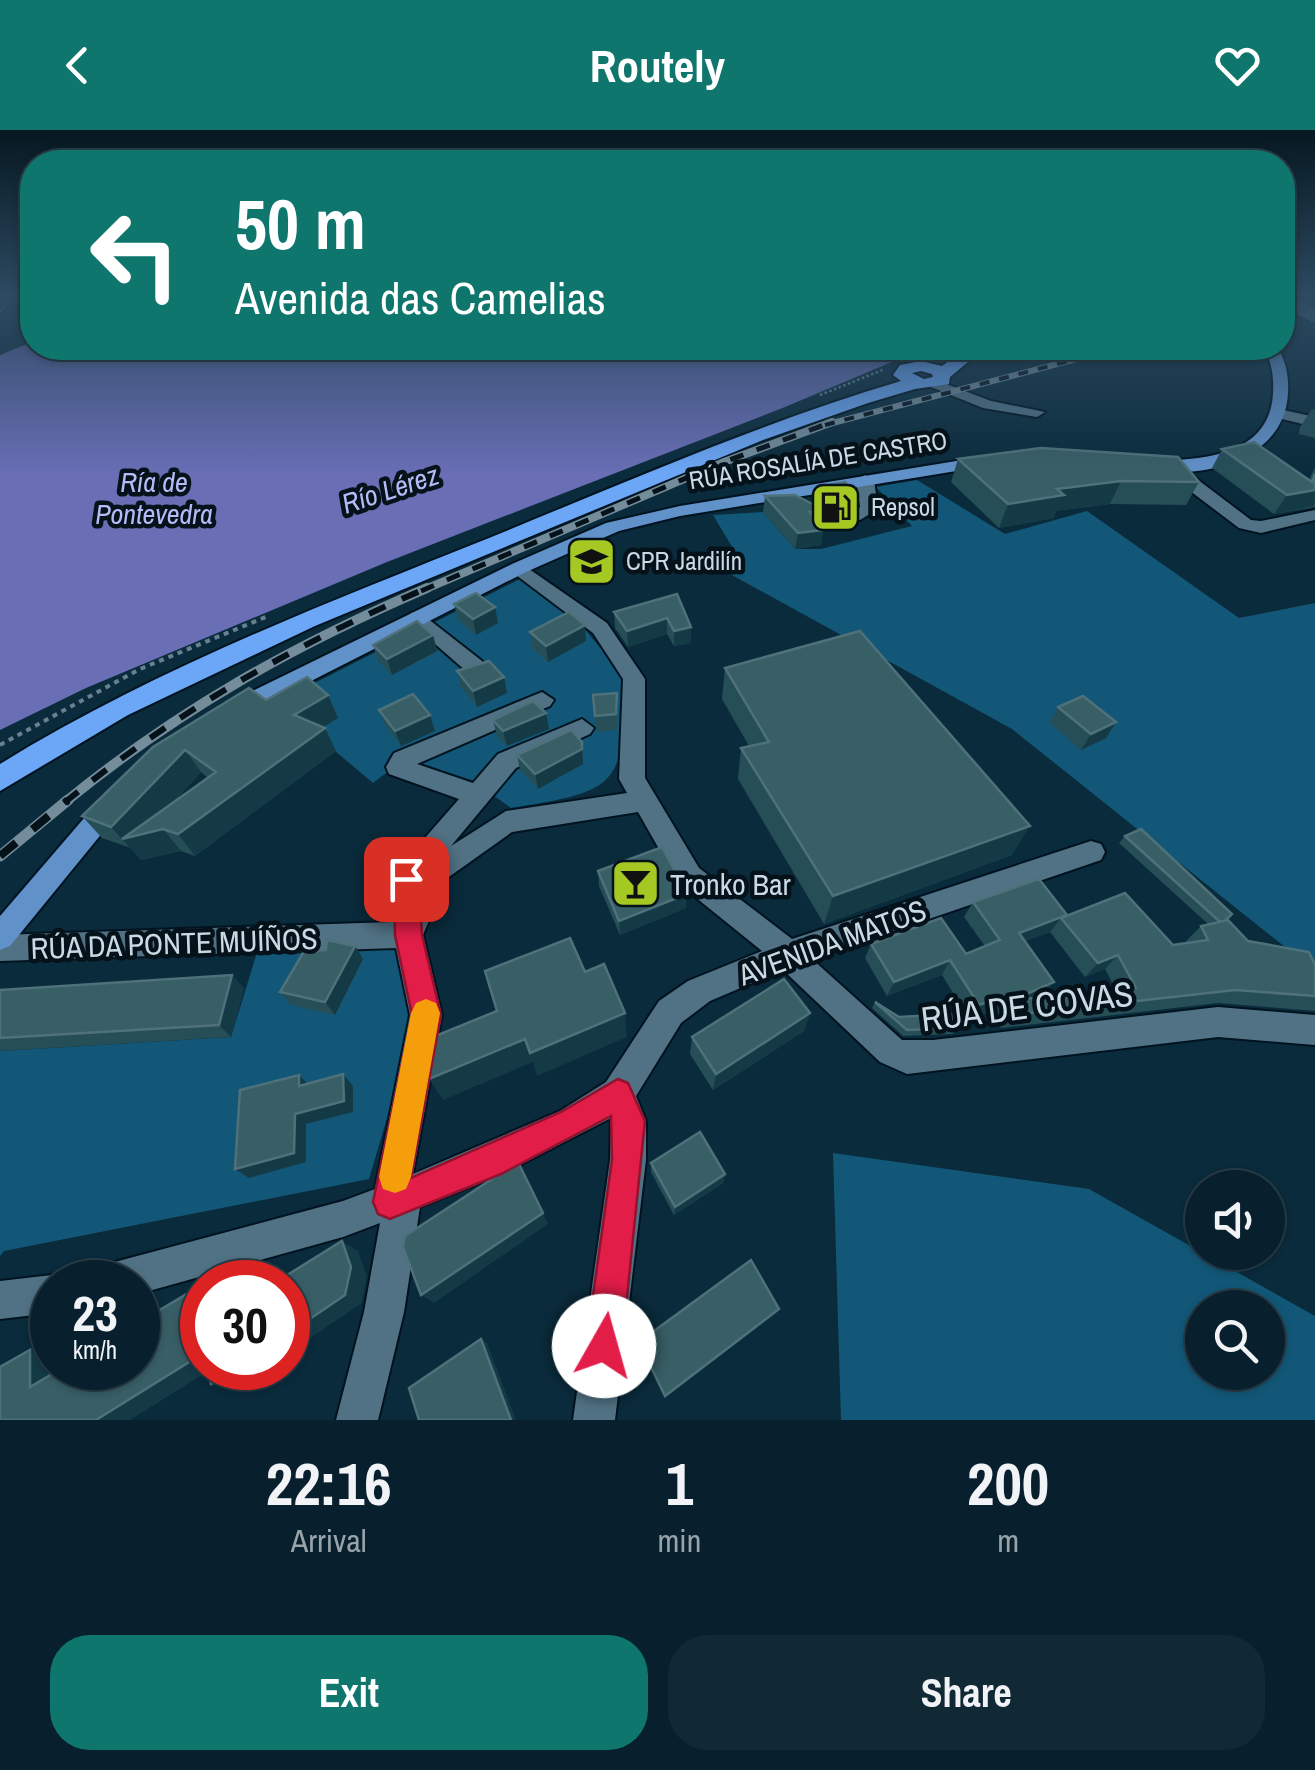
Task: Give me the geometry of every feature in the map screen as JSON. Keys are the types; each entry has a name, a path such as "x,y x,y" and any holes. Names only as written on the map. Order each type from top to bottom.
{"highway":[{"path":"0,779 86,726 254,642 804,416 922,376 940,360"},
{"path":"0,760 92,706 291,612 922,376 954,360"}],"main road":[{"path":"1136,464 1167,465 1244,452 1270,435 1279,414 1281,372 1276,360"},
{"name":"RÚA ROSALÍA DE CASTRO","path":"204,726 519,568 613,527 865,480 1005,459"},
{"path":"0,937 128,786"}],"street":[{"path":"922,376 988,405 1037,412"},
{"path":"1279,414 1315,422"},
{"path":"1167,465 1245,524 1261,527 1315,515"},
{"path":"762,498 802,504 822,518 845,517 869,509 865,480"},
{"name":"RÚA DE COVAS","path":"519,568 600,628 634,680 632,779 689,876 788,954 877,1043 907,1058 1218,1022 1315,1030"},
{"path":"418,618 474,666"},
{"path":"478,795 398,768 403,760 542,700"},
{"path":"357,1420 384,1312 396,1200 426,1015 408,935 406,879 507,762 582,728"},
{"path":"408,935 436,871 506,822 645,802"},
{"name":"AVENIDA MATOS","path":"618,1094 670,1012 699,992 788,954 1091,852"},
{"name":"RÚA DA PONTE MUÍÑOS","path":"0,948 408,935"},
{"path":"160,1272 396,1200 556,1131 618,1094 630,1121 628,1160 594,1420"},
{"path":"0,1300 30,1297"}],"shaded area":[{"path":"917,480 1005,534 1087,511 1239,618 1315,603 1315,971 1012,729 730,574 743,565 713,515 763,512 795,549 821,549 912,526 876,487"},
{"path":"524,577 574,616 626,679 617,763 608,778 593,788 573,796 511,808 490,793 510,767 591,727 589,722 504,759 477,790 403,760 373,783 277,702"},
{"path":"403,941 417,1017 369,1179 4,1251 0,1256 0,1051 231,1037 259,946"},
{"path":"833,1153 1089,1189 1185,1243 1185,1270 1233,1270 1269,1290 1185,1290 1185,1390 1285,1390 1285,1299 1315,1316 1315,1420 841,1420"}],"water":[{"name":"Ría de Pontevedra","path":"20,354 20,360 897,360 387,562 86,688 0,730 0,355"}],"building":[{"path":"1254,442 1312,482 1315,474 1315,490 1287,495 1222,449"},
{"path":"1041,448 1178,457 1199,482 1121,481 1057,489 1064,495 1008,504 958,459"},
{"path":"845,482 852,492 847,499 823,486"},
{"path":"795,495 824,510 810,512 823,530 798,533 765,496"},
{"path":"476,593 495,607 473,619 454,604"},
{"path":"677,594 691,627 674,631 667,618 627,631 614,612"},
{"path":"569,612 585,625 546,646 530,632"},
{"path":"417,621 433,635 387,659 373,645"},
{"path":"860,631 1030,826 833,896 741,748 769,742 725,668"},
{"path":"489,661 504,677 473,691 457,671"},
{"path":"307,677 328,695 294,715 325,728 178,834 163,829 122,839 216,772 185,750 111,827 82,816 153,747 249,688 266,700"},
{"path":"617,693 616,714 595,716 593,695"},
{"path":"413,694 430,715 395,731 379,710"},
{"path":"1083,696 1116,722 1091,734 1058,707"},
{"path":"533,701 546,713 503,731 493,720"},
{"path":"571,730 582,742 582,749 535,774 517,755"},
{"path":"1141,829 1232,914 1225,921 1220,922 1125,836"},
{"path":"662,847 687,894 619,921 598,871"},
{"path":"1039,879 1067,915 1019,933 1054,982 1013,1000 1136,988 1118,955 1098,963 1061,918 1125,893 1173,945 1208,940 1201,926 1228,920 1248,941 1309,952 1315,965 1315,996 1235,990 1011,1015 1004,996 979,1005 950,960 894,982 871,944 941,918 966,954 1000,940 973,902"},
{"path":"570,938 585,972 604,964 625,1013 530,1053 525,1039 429,1079 423,1041 497,1011 485,971"},
{"path":"327,940 355,946 325,1002 280,992 303,953 326,950"},
{"path":"232,975 219,1025 0,1038 0,990"},
{"path":"784,979 810,1013 716,1074 692,1037"},
{"path":"875,1002 899,1017 952,1014 958,1028 907,1030"},
{"path":"343,1074 344,1101 295,1114 294,1153 235,1169 240,1090 299,1075 299,1086"},
{"path":"700,1132 725,1174 675,1207 651,1163"},
{"path":"518,1162 543,1213 421,1295 403,1247 405,1236"},
{"path":"342,1241 351,1267 345,1295 310,1319 310,1261"},
{"path":"751,1260 779,1309 665,1396 639,1342"},
{"path":"180,1298 180,1368 160,1380 160,1310"},
{"path":"481,1339 511,1420 419,1420 409,1388"},
{"path":"30,1350 30,1390 144,1390 96,1420 0,1420 0,1367"}],"railway":[{"path":"825,425 1072,360"},
{"path":"421,591 724,462 832,422"},
{"path":"64,803 150,738 238,682 329,633 427,588"},
{"path":"0,856 68,800"}],"slow traffic":[{"path":"395,1177 426,1013"}],"place":[{"name":"Repsol","path":"836,507"},
{"name":"CPR Jardilín","path":"591,561"},
{"name":"Tronko Bar","path":"635,884"}],"route":[{"path":"406,879 408,935 426,1015 390,1202 490,1162 572,1123 618,1094 630,1121 628,1160 604,1346"}],"water label":[{"name":"Río Lérez","path":"390,489"}]}
